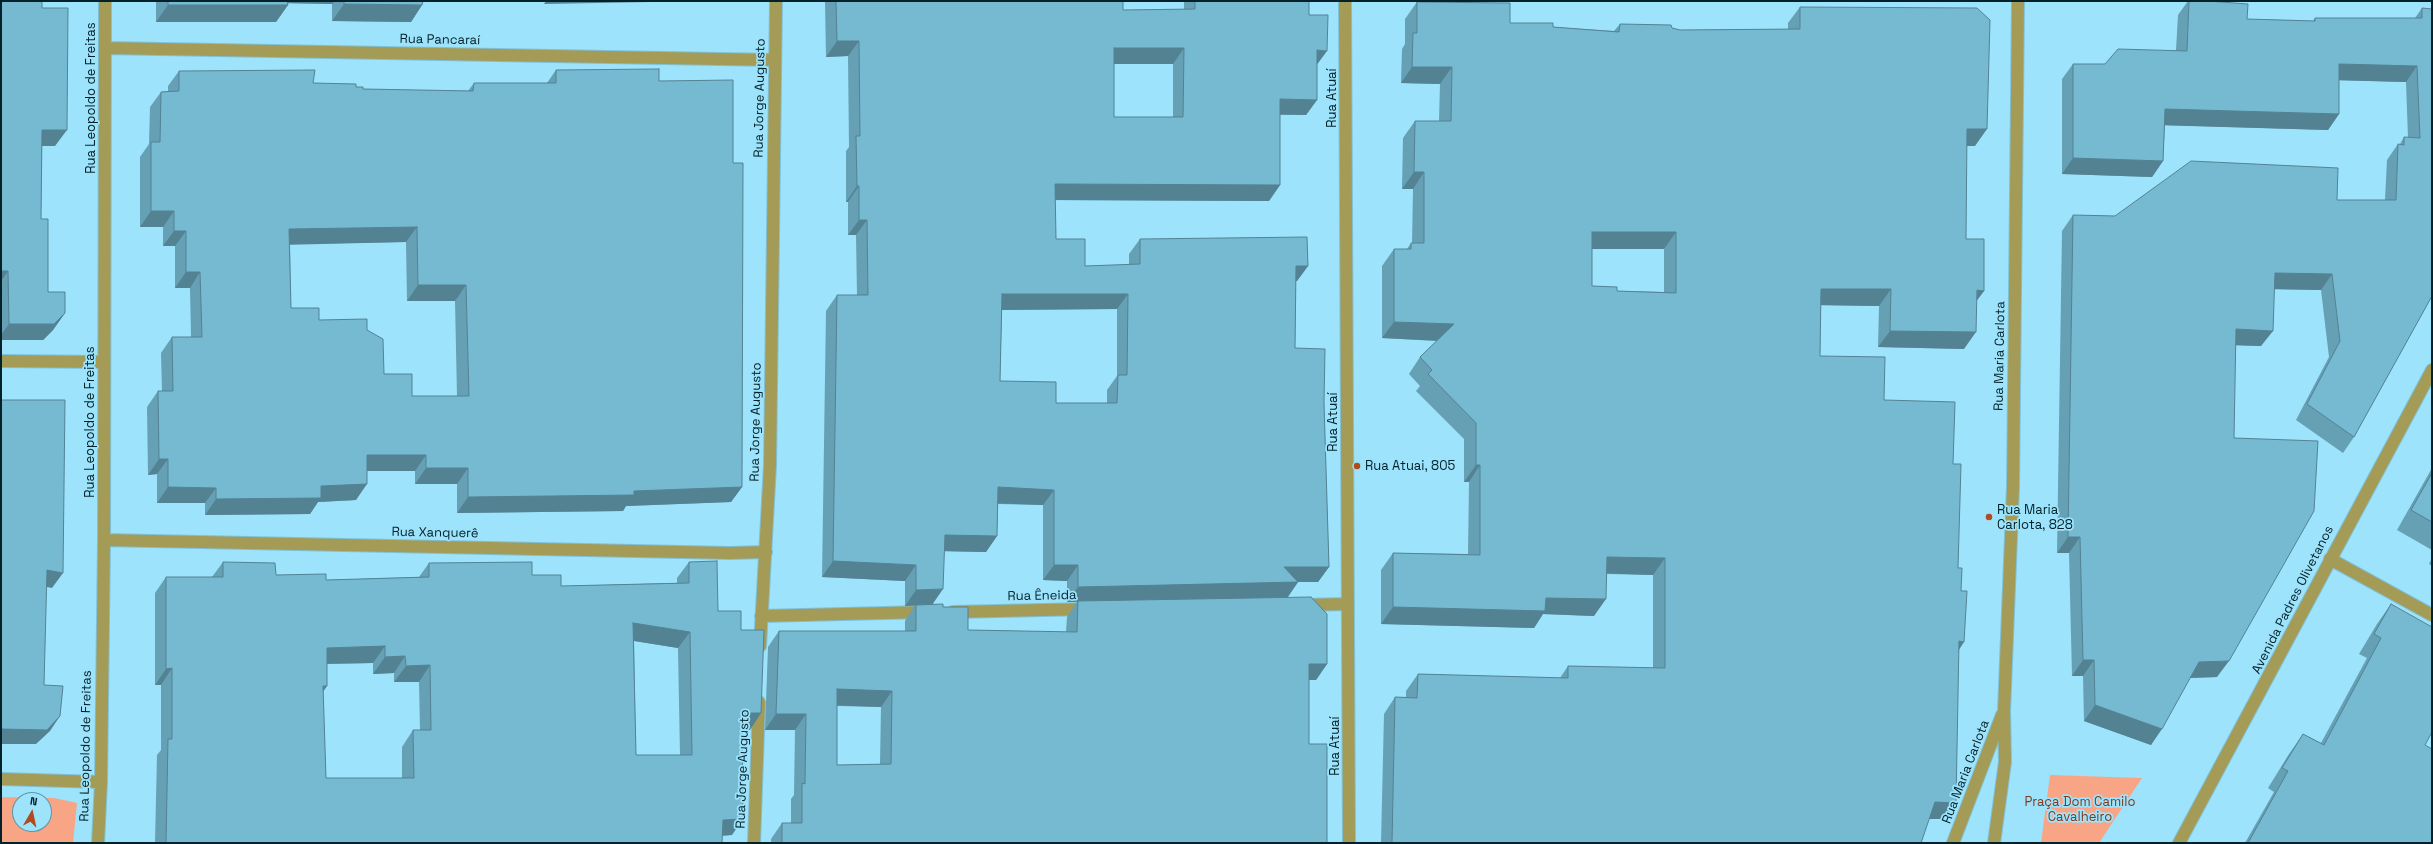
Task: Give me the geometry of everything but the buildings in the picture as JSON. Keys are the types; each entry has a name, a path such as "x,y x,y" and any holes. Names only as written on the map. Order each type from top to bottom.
{"street":[{"name":"Rua Leopoldo de Freitas","path":"98,843 101,782 104,540 105,1"},
{"name":"Rua Jorge Augusto","path":"760,655 770,465 776,1"},
{"name":"Rua Atuaí","path":"1345,1 1349,843"},
{"name":"Rua Maria Carlota","path":"1994,843 2005,762 2004,711 2013,487 2018,1"},
{"name":"Rua Pancaraí","path":"104,48 775,60"},
{"path":"1,361 104,362"},
{"name":"Avenida Padres Olivetanos","path":"2179,843 2274,669 2330,558 2432,370"},
{"name":"Rua Xanquerê","path":"104,540 730,553 766,552"},
{"path":"2330,558 2432,615"},
{"path":"1292,605 1348,604"},
{"name":"Rua Êneida","path":"761,616 1102,609"},
{"name":"Rua Jorge Augusto","path":"754,843 759,686"},
{"name":"Rua Maria Carlota","path":"1953,843 2004,711"},
{"path":"1,780 101,782"}],"green space":[{"name":"Praça Dom Camilo Cavalheiro","path":"2050,775 2142,778 2099,843 2041,843"},
{"path":"1,797 12,797 12,832 52,832 52,798 77,803 73,843 1,843"}],"place":[{"name":"Rua Atuai, 805","path":"1357,466"},
{"name":"Rua Maria Carlota, 828","path":"1989,517"}]}
